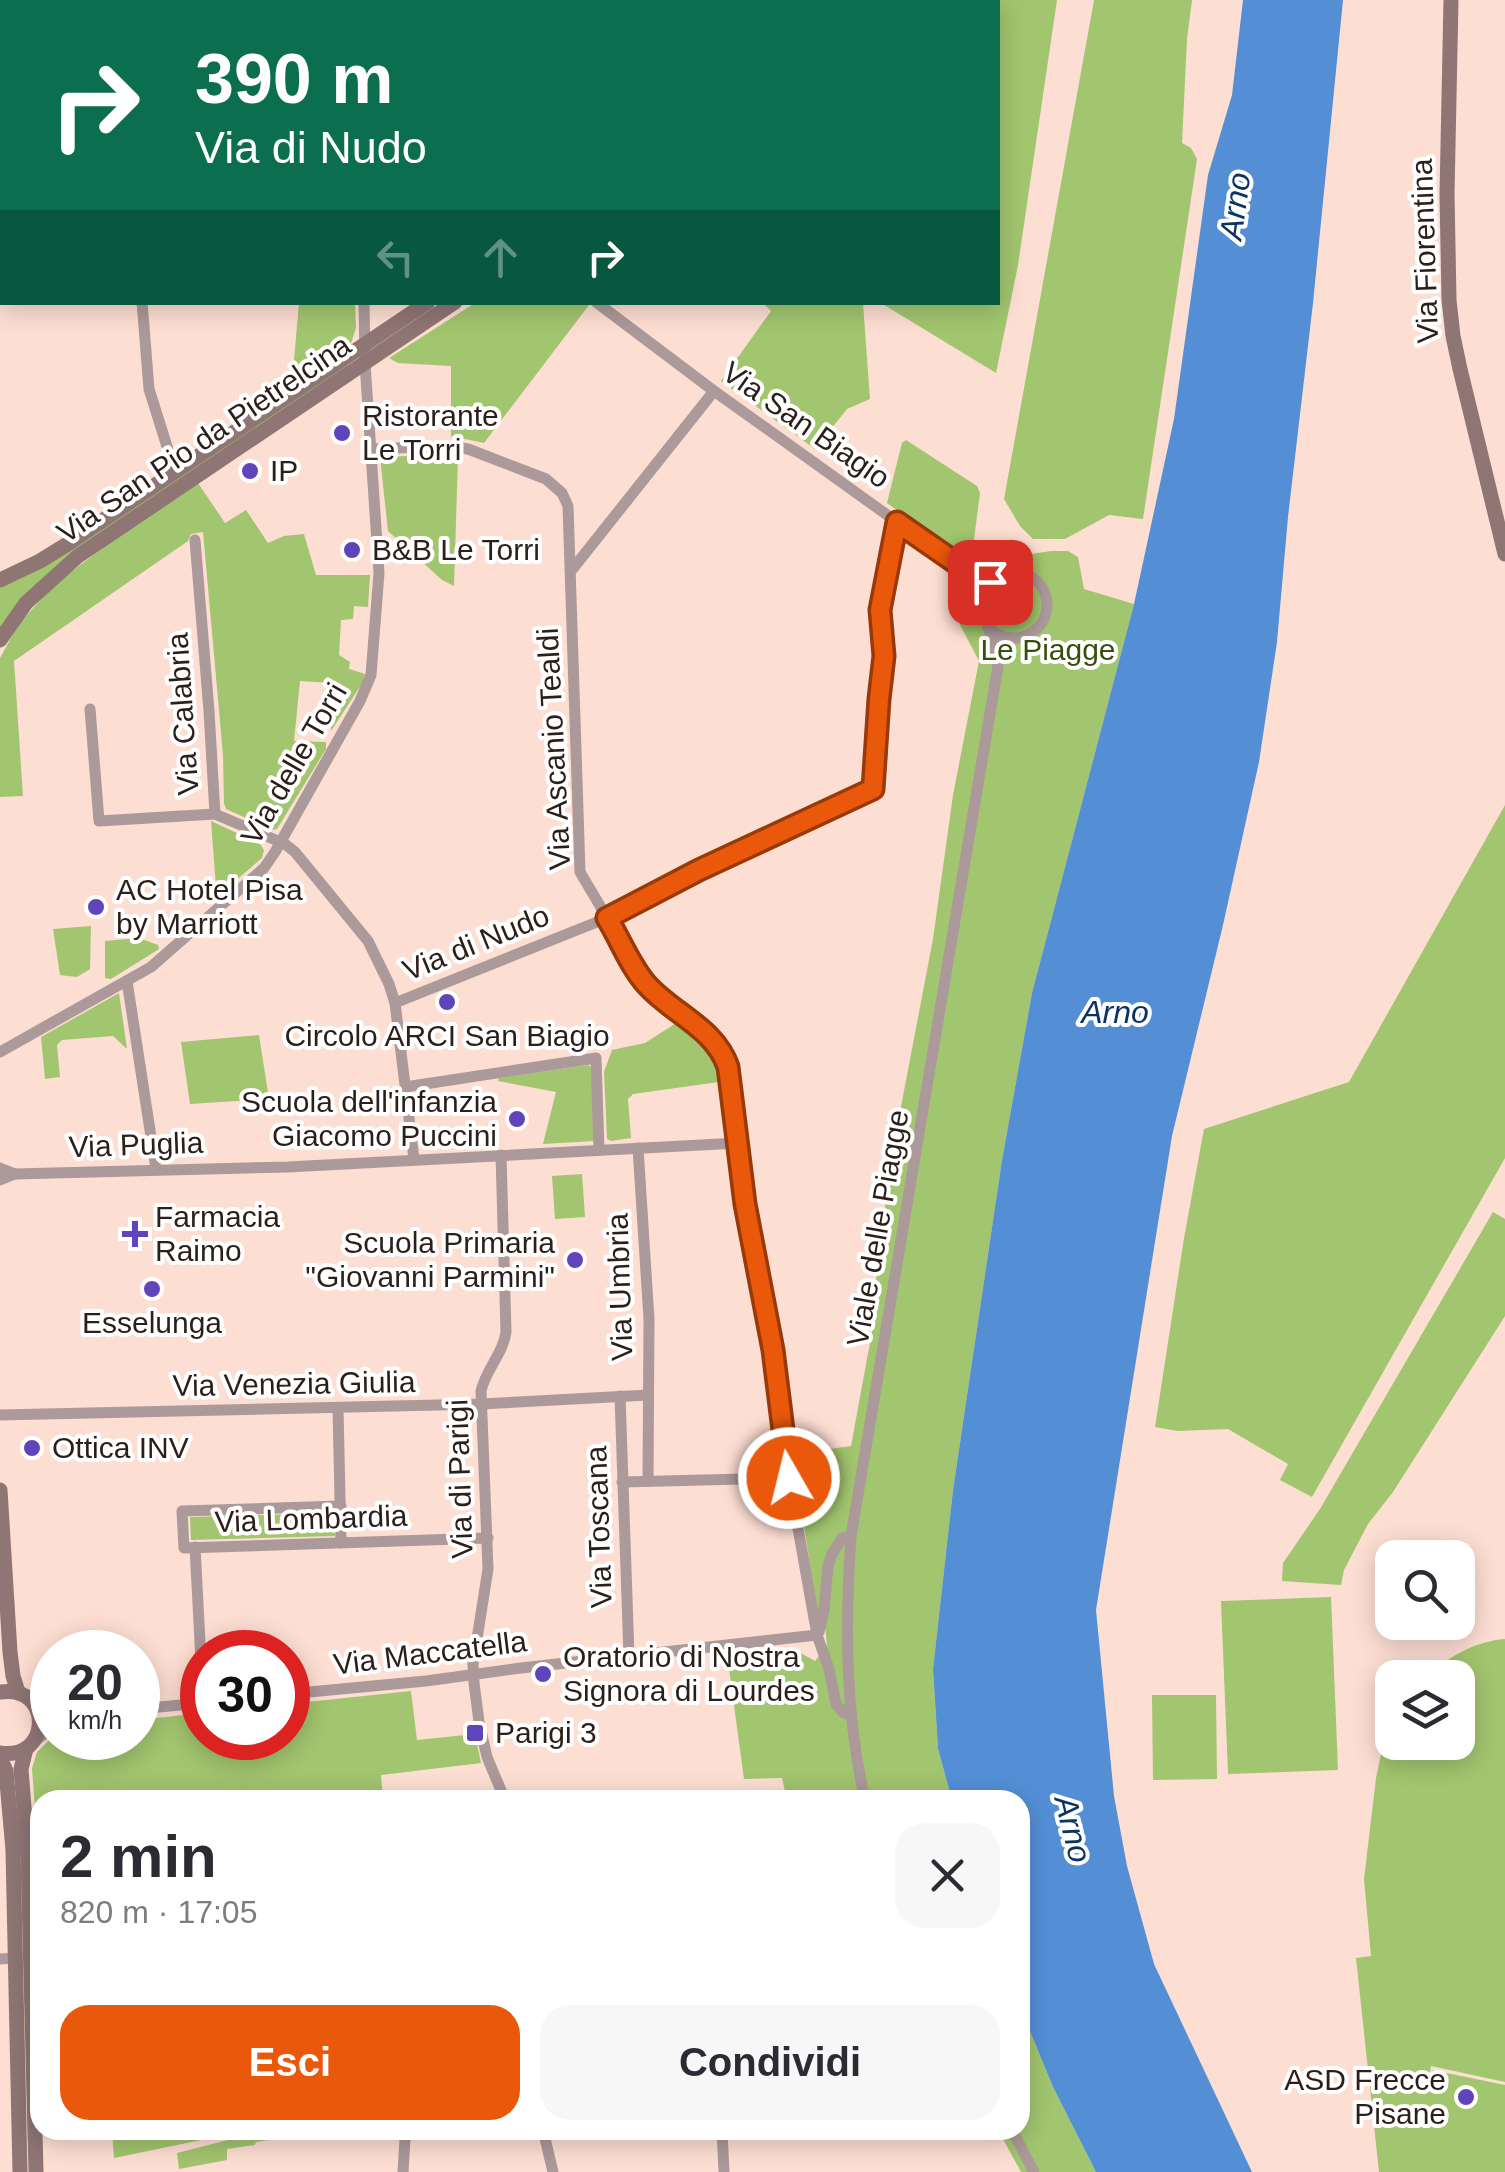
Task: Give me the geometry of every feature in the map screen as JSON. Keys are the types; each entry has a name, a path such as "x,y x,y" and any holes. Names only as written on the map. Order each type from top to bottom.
{"main road":[{"name":"Via Fiorentina","path":"1451,0 1447,194 1453,336 1505,551"},
{"name":"Via San Pio da Pietrelcina","path":"0,580 66,546 424,305"},
{"name":"Via San Pio da Pietrelcina","path":"0,640 26,602 78,556 451,305"},
{"path":"0,1490 12,1676 18,1692 30,1701"},
{"path":"0,1692 18,1692"},
{"path":"20,2172 8,1959 13,1850 6,1771 0,1756 29,1746"},
{"path":"29,1746 21,1769 30,1936"},
{"path":"35,2140 36,2172"}],"street":[{"path":"142,305 148,389 175,472"},
{"name":"Via delle Torri","path":"0,1052 162,959 269,862 370,679 379,573 364,305"},
{"name":"Via San Biagio","path":"600,305 897,522 972,574 990,582"},
{"path":"571,571 714,391"},
{"name":"Via Ascanio Tealdi","path":"371,449 458,447 486,455 546,479 562,493 568,506 579,868 645,982 708,1035 724,1055 817,1636"},
{"name":"Via di Nudo","path":"394,1003 607,918 699,870 873,789 884,656 880,610 897,522"},
{"name":"Via Calabria","path":"195,540 215,814 280,842"},
{"path":"1022,573 1044,590 1048,607 1044,620 1030,635 1017,639 1002,636 988,626 981,604 990,582 1004,574 1022,573"},
{"name":"Viale delle Piagge","path":"862,1790 850,1716 847,1651 851,1536 998,666 988,626"},
{"name":"Viale delle Piagge","path":"998,666 1017,639"},
{"path":"90,709 99,822 215,814"},
{"path":"280,842 302,860 364,935 389,984 414,1160"},
{"path":"127,981 156,1169"},
{"path":"404,1086 596,1058 599,1150"},
{"name":"Via Puglia","path":"0,1180 15,1174 288,1167 738,1143"},
{"name":"Via Umbria","path":"638,1148 648,1290 648,1480"},
{"name":"Via di Parigi","path":"501,1156 506,1336 482,1382 488,1574 473,1664 479,1722 487,1758 501,1790"},
{"name":"Via Puglia","path":"0,1168 15,1174"},
{"name":"Via Venezia Giulia","path":"0,1416 481,1404 648,1395"},
{"name":"Via Toscana","path":"620,1396 628,1656"},
{"path":"338,1408 341,1543"},
{"path":"621,1424 648,1424"},
{"path":"622,1482 789,1478"},
{"path":"199,1630 194,1547 184,1548 182,1511 341,1506"},
{"path":"850,1716 836,1704 817,1636 832,1554 842,1538 851,1536"},
{"name":"Via Lombardia","path":"194,1547 488,1538"},
{"name":"Via Maccatella","path":"310,1692 817,1636"},
{"path":"403,2172 405,2140"},
{"path":"546,2140 553,2172"},
{"path":"722,2140 724,2172"},
{"path":"1017,2140 1034,2172"}],"green space":[{"path":"1000,0 1057,0 1018,265 996,373 884,305 1000,305"},
{"path":"1094,0 1192,0 1182,143 1191,148 1197,159 1143,519 1109,515 1065,539 1033,539 1004,499"},
{"path":"299,305 355,305 356,328 351,343 292,382"},
{"path":"472,305 589,305 484,443 451,436 451,366 398,363 389,358"},
{"path":"765,305 863,305 870,399 847,409 815,449 721,381 771,311"},
{"path":"347,365 81,547 0,630 0,586"},
{"path":"906,440 977,486 980,493 973,547 959,554 887,503"},
{"path":"458,456 454,586 442,580 388,531 380,457"},
{"path":"198,483 225,523 246,510 268,543 304,534 316,575 370,575 368,607 354,606 353,619 341,620 339,655 350,662 349,669 365,674 363,682 331,731 332,683 300,681 294,741 326,742 326,749 277,829 226,809 224,803 203,532 191,534 188,541 14,661 23,796 0,797 0,658 12,636 54,585"},
{"name":"Le Piagge","path":"1068,551 1078,557 1084,589 1134,604 1032,993 1002,1160 953,1490 933,1669 938,1749 949,1790 785,1790 782,1778 744,1779 728,1661 797,1651 815,1661 827,1646 825,1626 818,1618 793,1454 851,1446 878,1299 874,1297 891,1159 933,939 953,795 979,661 956,617 956,578 981,573 997,562"},
{"path":"1505,805 1505,1158 1312,1497 1280,1480 1288,1464 1228,1429 1177,1431 1155,1427 1204,1129 1349,1082"},
{"path":"211,821 260,844 264,850 262,858 220,894 216,887"},
{"path":"91,926 90,969 77,977 60,975 53,929"},
{"path":"139,938 158,945 159,949 111,979 105,978 105,941"},
{"path":"119,993 127,1049 113,1036 62,1040 57,1045 60,1077 45,1079 41,1037"},
{"path":"681,1020 711,1045 726,1081 633,1094 628,1099 631,1138 607,1139 604,1072 612,1050 645,1043"},
{"path":"259,1035 269,1099 190,1104 181,1042"},
{"path":"588,1065 595,1141 543,1144 556,1092 498,1081 499,1078"},
{"path":"582,1174 585,1217 555,1219 552,1176"},
{"path":"1493,1212 1505,1219 1505,1316 1393,1492 1368,1524 1344,1570 1341,1585 1282,1581 1283,1563 1320,1509"},
{"path":"334,1513 335,1536 191,1540 190,1517"},
{"path":"1331,1597 1338,1770 1228,1774 1221,1601"},
{"path":"1505,1639 1505,2082 1431,2066 1425,2098 1432,2070 1505,2085 1505,2172 1379,2172 1356,1958 1371,1956 1364,1879 1376,1778 1380,1760 1475,1760 1475,1660 1448,1660 1484,1643"},
{"path":"411,1691 417,1740 475,1734 481,1763 381,1775 382,1790 34,1790 34,1760 160,1760 160,1718 180,1715 180,1760 310,1760 310,1702"},
{"path":"1152,1695 1216,1695 1217,1779 1153,1780"},
{"path":"1030,2031 1096,2172 1021,2172 1003,2140 1030,2140"},
{"path":"113,2140 201,2140 114,2158"},
{"path":"228,2140 269,2140 227,2149 227,2160 179,2169 177,2153"}],"water":[{"name":"Arno","path":"1243,0 1343,0 1277,642 1259,762 1172,1136 1096,1610 1114,1796 1127,1866 1154,1964 1252,2172 1096,2172 1030,2031 1030,1790 949,1790 938,1749 933,1669 953,1490 1002,1160 1032,993 1134,604 1174,419 1208,175 1232,95"}],"place":[{"name":"Ristorante Le Torri","path":"342,433"},
{"name":"IP","path":"250,471"},
{"name":"B&B Le Torri","path":"352,550"},
{"name":"AC Hotel Pisa by Marriott","path":"96,907"},
{"name":"Circolo ARCI San Biagio","path":"447,1002"},
{"name":"Scuola dell'infanzia Giacomo Puccini","path":"517,1119"},
{"name":"Farmacia Raimo","path":"135,1234"},
{"name":"Scuola Primaria \"Giovanni Parmini\"","path":"575,1260"},
{"name":"Esselunga","path":"152,1289"},
{"name":"Ottica INV","path":"32,1448"},
{"name":"Oratorio di Nostra Signora di Lourdes","path":"543,1674"},
{"name":"Parigi 3","path":"475,1733"},
{"name":"ASD Frecce Pisane","path":"1466,2097"}],"route":[{"path":"789,1478 773,1350 745,1204 728,1067 715,1042 645,982 607,918 699,870 873,789 884,656 880,610 897,522 972,574 990,582"}]}
